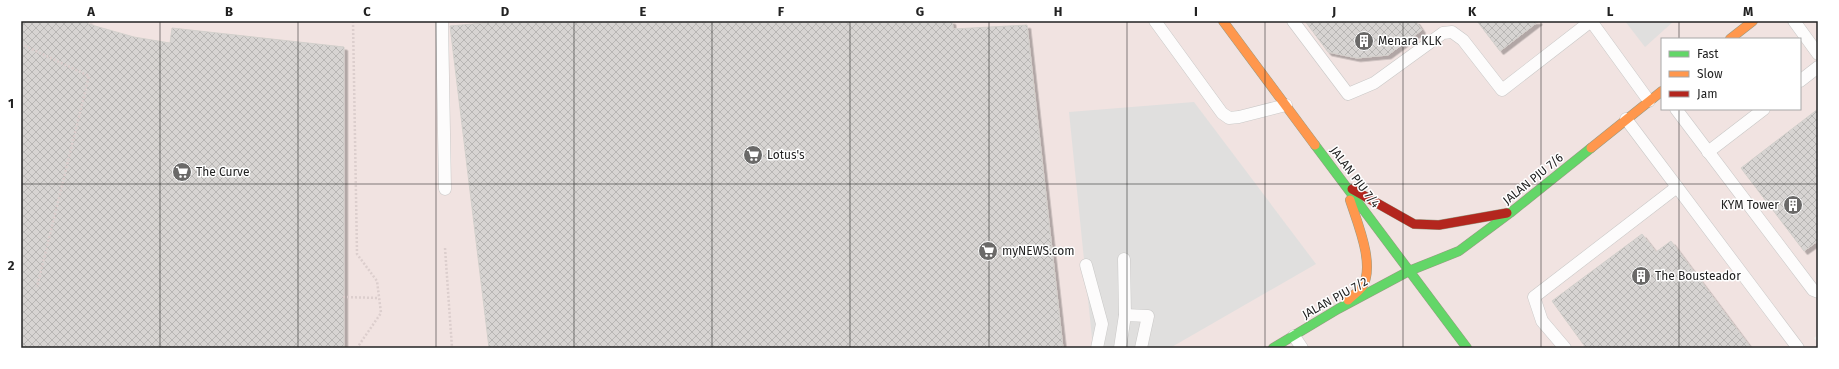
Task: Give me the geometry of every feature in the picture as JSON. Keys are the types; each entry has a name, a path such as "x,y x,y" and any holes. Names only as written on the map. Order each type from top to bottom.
{"street":[{"name":"JALAN PJU 7/4","path":"1224,21 1467,348"},
{"path":"1731,38 1753,21"},
{"name":"JALAN PJU 7/6","path":"1409,271 1459,251 1510,213 1661,92"},
{"path":"1345,185 1414,224 1439,224 1510,213"},
{"path":"1338,309 1363,286 1367,269 1366,253 1345,185"},
{"name":"JALAN PJU 7/2","path":"1273,348 1338,309 1409,271"}],"lane":[{"path":"442,21 445,189"},
{"path":"1156,21 1222,113 1229,118 1239,117 1286,105"},
{"path":"1293,21 1348,94 1374,83 1443,33 1452,32 1463,40 1502,90 1591,21 1649,101"},
{"path":"1794,21 1818,54"},
{"path":"1801,80 1818,67"},
{"path":"1677,110 1813,290 1818,292"},
{"path":"1708,152 1763,110"},
{"path":"1626,119 1798,348"},
{"path":"1565,348 1542,321 1534,297 1678,187"},
{"path":"1120,348 1125,315 1124,259"},
{"path":"1086,265 1102,324 1097,348"},
{"path":"1125,315 1148,316 1141,348"},
{"path":"1294,336 1302,348"}],"path":[{"path":"353,21 357,254 377,281 381,313 357,348"},
{"path":"21,44 89,76 37,286"},
{"path":"445,248 452,348"},
{"path":"343,297 379,298"}],"shaded area":[{"path":"21,21 1818,21 1818,335 1814,338 1818,343 1818,348 21,348"},
{"path":"1625,21 1674,21 1645,47"},
{"path":"1194,102 1316,264 1170,348 1093,348 1069,112"}],"building":[{"name":"The Curve","path":"21,21 89,21 88,24 134,37 170,43 172,28 344,47 344,348 21,348"},
{"name":"Lotus's","path":"505,21 952,21 953,29 1027,25 1063,348 489,348 450,26"},
{"name":"Menara KLK","path":"1305,21 1416,21 1422,30 1388,55 1357,58 1328,52"},
{"path":"1477,21 1539,21 1500,51"},
{"name":"KYM Tower","path":"1818,109 1818,241 1804,251 1741,168"},
{"name":"The Bousteador","path":"1642,234 1656,252 1671,241 1751,348 1586,348 1552,301"}],"traffic: fast":[{"path":"1315,145 1467,348"},
{"path":"1273,348 1338,309 1409,271 1459,251 1510,213 1591,148"}],"traffic: slow":[{"path":"1223,21 1315,145"},
{"path":"1731,38 1753,21"},
{"path":"1591,148 1661,92"},
{"path":"1348,300 1362,287 1366,278 1367,268 1364,244 1350,200"}],"traffic: jam":[{"path":"1352,189 1414,224 1439,225 1507,213"}],"place":[{"name":"Menara KLK","path":"1364,41"},
{"name":"Lotus's","path":"753,155"},
{"name":"The Curve","path":"182,172"},
{"name":"KYM Tower","path":"1793,205"},
{"name":"myNEWS.com","path":"988,251"},
{"name":"The Bousteador","path":"1641,276"}]}
